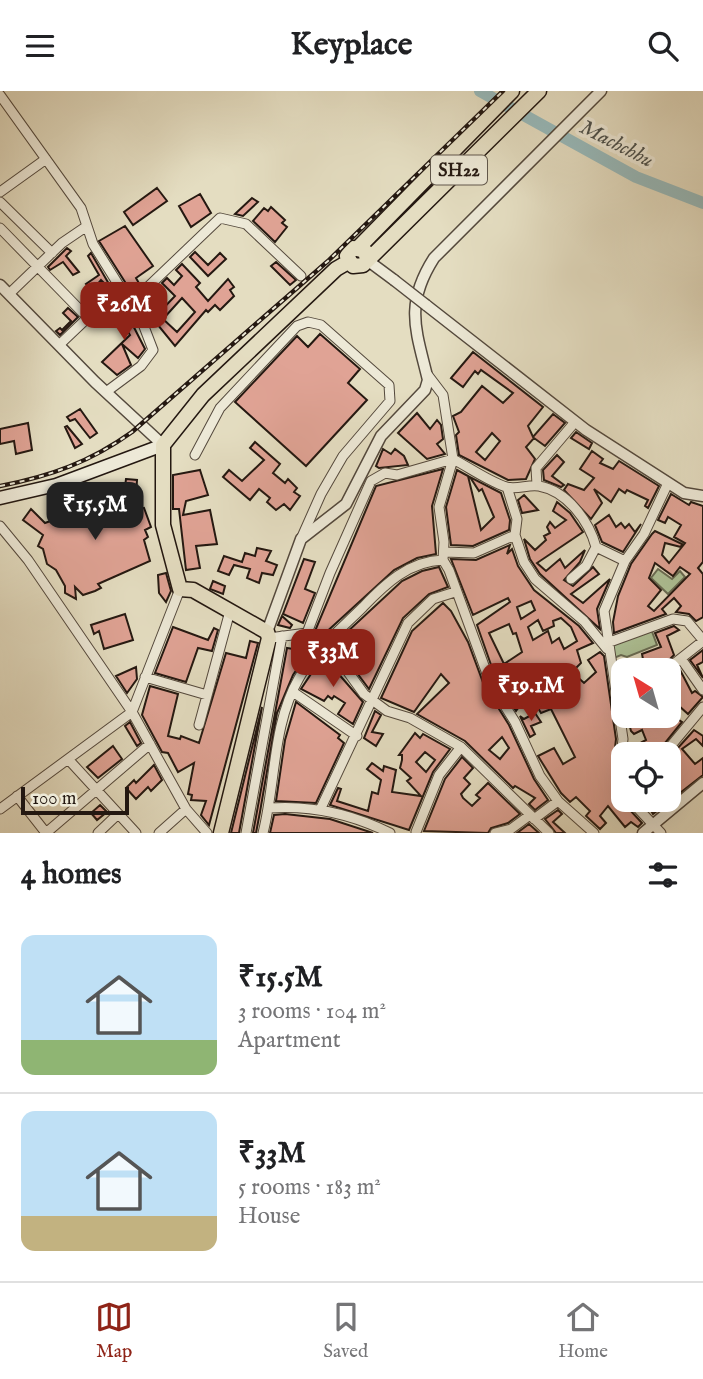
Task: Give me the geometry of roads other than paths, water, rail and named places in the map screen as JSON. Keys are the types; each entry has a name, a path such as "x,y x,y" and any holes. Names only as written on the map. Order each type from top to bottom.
{"main road":[{"name":"SH22","path":"364,249 512,91"},
{"name":"SH22","path":"364,249 379,250 539,91"},
{"path":"0,498 56,485 163,445 204,395 336,269 348,262 360,267 364,249"},
{"path":"163,445 163,525 180,589 193,590 273,635 221,833"}],"street":[{"path":"301,539 345,504 354,493 380,436 425,390 427,374 413,308 421,278 434,258 601,91"},
{"path":"0,95 81,208 93,244 143,324 153,350 141,366 106,392"},
{"path":"0,192 46,159"},
{"path":"0,202 52,253"},
{"path":"129,305 220,218 246,224 301,276"},
{"path":"9,294 52,253 87,226"},
{"path":"0,228 82,312"},
{"path":"364,249 394,280 575,422 684,493 703,496"},
{"path":"0,285 106,392 163,445"},
{"path":"59,345 119,288"},
{"path":"195,456 220,408 297,326 309,323 321,325 389,385 390,401 343,456 321,494 301,539 273,635 246,833"},
{"path":"427,374 443,395 453,459 439,507 443,556 455,592 490,682 515,722 540,776 558,801 594,833"},
{"path":"537,485 536,468 575,422"},
{"path":"307,633 371,481 385,473 397,475 453,459 508,487 537,485 569,502 592,532 596,547 586,566 571,579"},
{"path":"611,658 604,611 625,561 644,534 668,483"},
{"path":"508,487 517,519 514,535 524,562 535,579 584,621 610,653"},
{"path":"0,526 28,560 132,712 186,809 208,833"},
{"path":"262,833 269,808 276,746 293,692 322,644 394,578 425,561 474,553 514,535"},
{"path":"596,547 625,561"},
{"path":"0,809 132,712 180,589"},
{"path":"320,810 358,737 370,699 416,613 433,600 455,592"},
{"path":"199,725 230,611"},
{"path":"607,643 673,619 687,621 703,641 682,660 703,690"},
{"path":"273,635 307,633 322,644 370,699 387,711 428,727 461,747 498,780 549,833"},
{"path":"145,677 207,695"},
{"path":"293,692 358,737"},
{"path":"674,742 703,707"},
{"path":"17,796 46,833 150,744"},
{"path":"416,833 439,775 461,747"},
{"path":"68,759 136,833"},
{"path":"643,833 657,829 703,783"},
{"path":"495,833 511,829 558,801"},
{"path":"269,808 301,805 348,816 390,833"},
{"path":"159,833 186,809"},
{"path":"641,812 657,829"},
{"path":"98,833 118,814"}],"waterway":[{"name":"Machchhu","path":"480,91 636,177 703,203"}],"railway":[{"path":"0,486 69,467 101,452 132,432 328,261 503,91"}]}
